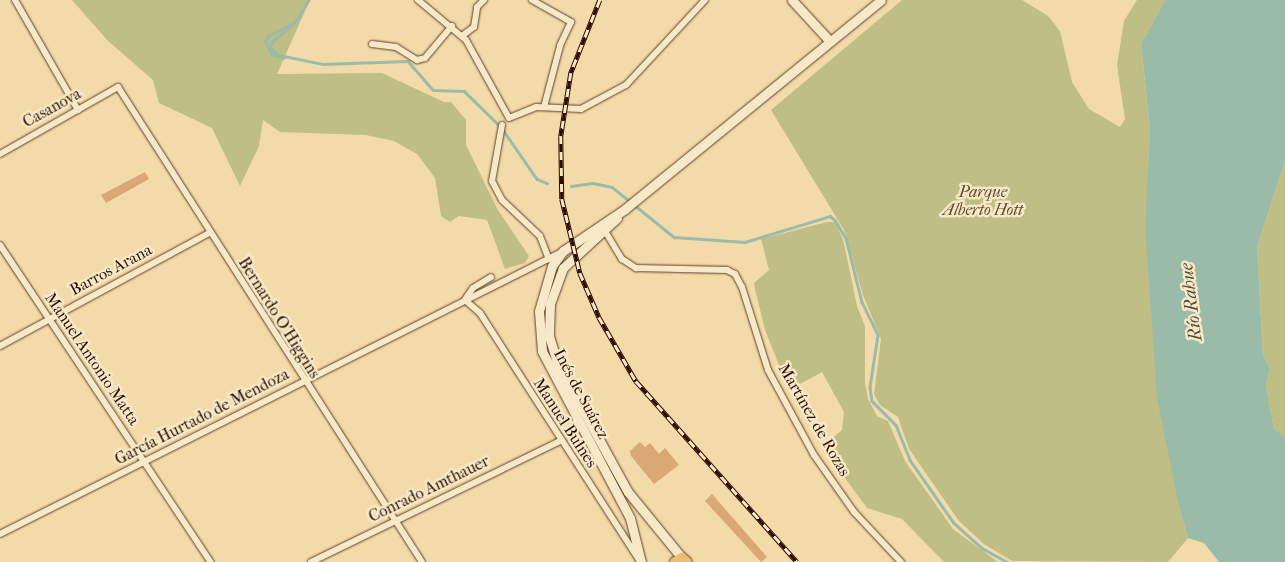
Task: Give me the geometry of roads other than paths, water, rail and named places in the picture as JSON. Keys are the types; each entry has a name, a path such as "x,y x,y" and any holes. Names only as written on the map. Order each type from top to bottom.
{"main road":[{"path":"792,0 828,41"},
{"name":"Inés de Suárez","path":"681,561 628,492 545,360 538,327 544,290 552,266 563,251 625,209 828,41 881,0"},
{"name":"Inés de Suárez","path":"625,209 605,231 567,262 550,304 551,345 574,405 630,518 640,562"}],"street":[{"path":"15,0 78,110"},
{"path":"418,0 462,36 509,118 544,107 580,108 626,85 705,0"},
{"path":"462,36 474,27 476,7 484,0"},
{"path":"532,0 572,22 560,46 544,107"},
{"path":"372,44 396,47 417,60 425,58 452,26"},
{"name":"Casanova","path":"0,154 118,87"},
{"name":"Bernardo O'Higgins","path":"118,87 302,381 422,562"},
{"path":"501,128 492,181 502,200 540,236 549,259"},
{"name":"Martínez de Rozas","path":"605,231 622,259 636,268 727,270 735,274 742,287 768,370 814,455 854,512 901,562"},
{"name":"Barros Arana","path":"0,346 209,233"},
{"name":"Manuel Antonio Matta","path":"0,246 211,562"},
{"path":"465,300 563,251"},
{"name":"García Hurtado de Mendoza","path":"0,534 465,300 473,288 491,277"},
{"name":"Manuel Bulnes","path":"465,300 480,313 560,441 640,562"},
{"name":"Conrado Amthauer","path":"311,562 560,441"}],"water":[{"name":"Río Rahue","path":"1165,0 1285,0 1285,161 1257,247 1263,355 1270,368 1266,386 1274,429 1285,436 1285,562 1219,562 1204,543 1188,538 1179,507 1157,398 1145,227 1150,129 1141,44"}],"waterway":[{"path":"309,0 296,22 272,42 270,48 279,55 323,64 408,61 433,90 464,91 501,127 537,179 547,183"},
{"path":"284,58 272,55 265,42 268,36 292,24"},
{"path":"571,186 593,183 612,187 674,237 745,242 830,216 835,220 846,238 862,302 878,335 870,387 872,401 896,425 910,460 954,523 982,548 1007,562"}],"railway":[{"path":"600,0 571,73 561,136 562,199 580,273 599,317 636,381 797,562"}],"park label":[{"name":"Parque Alberto Hott","path":"983,201"}]}
